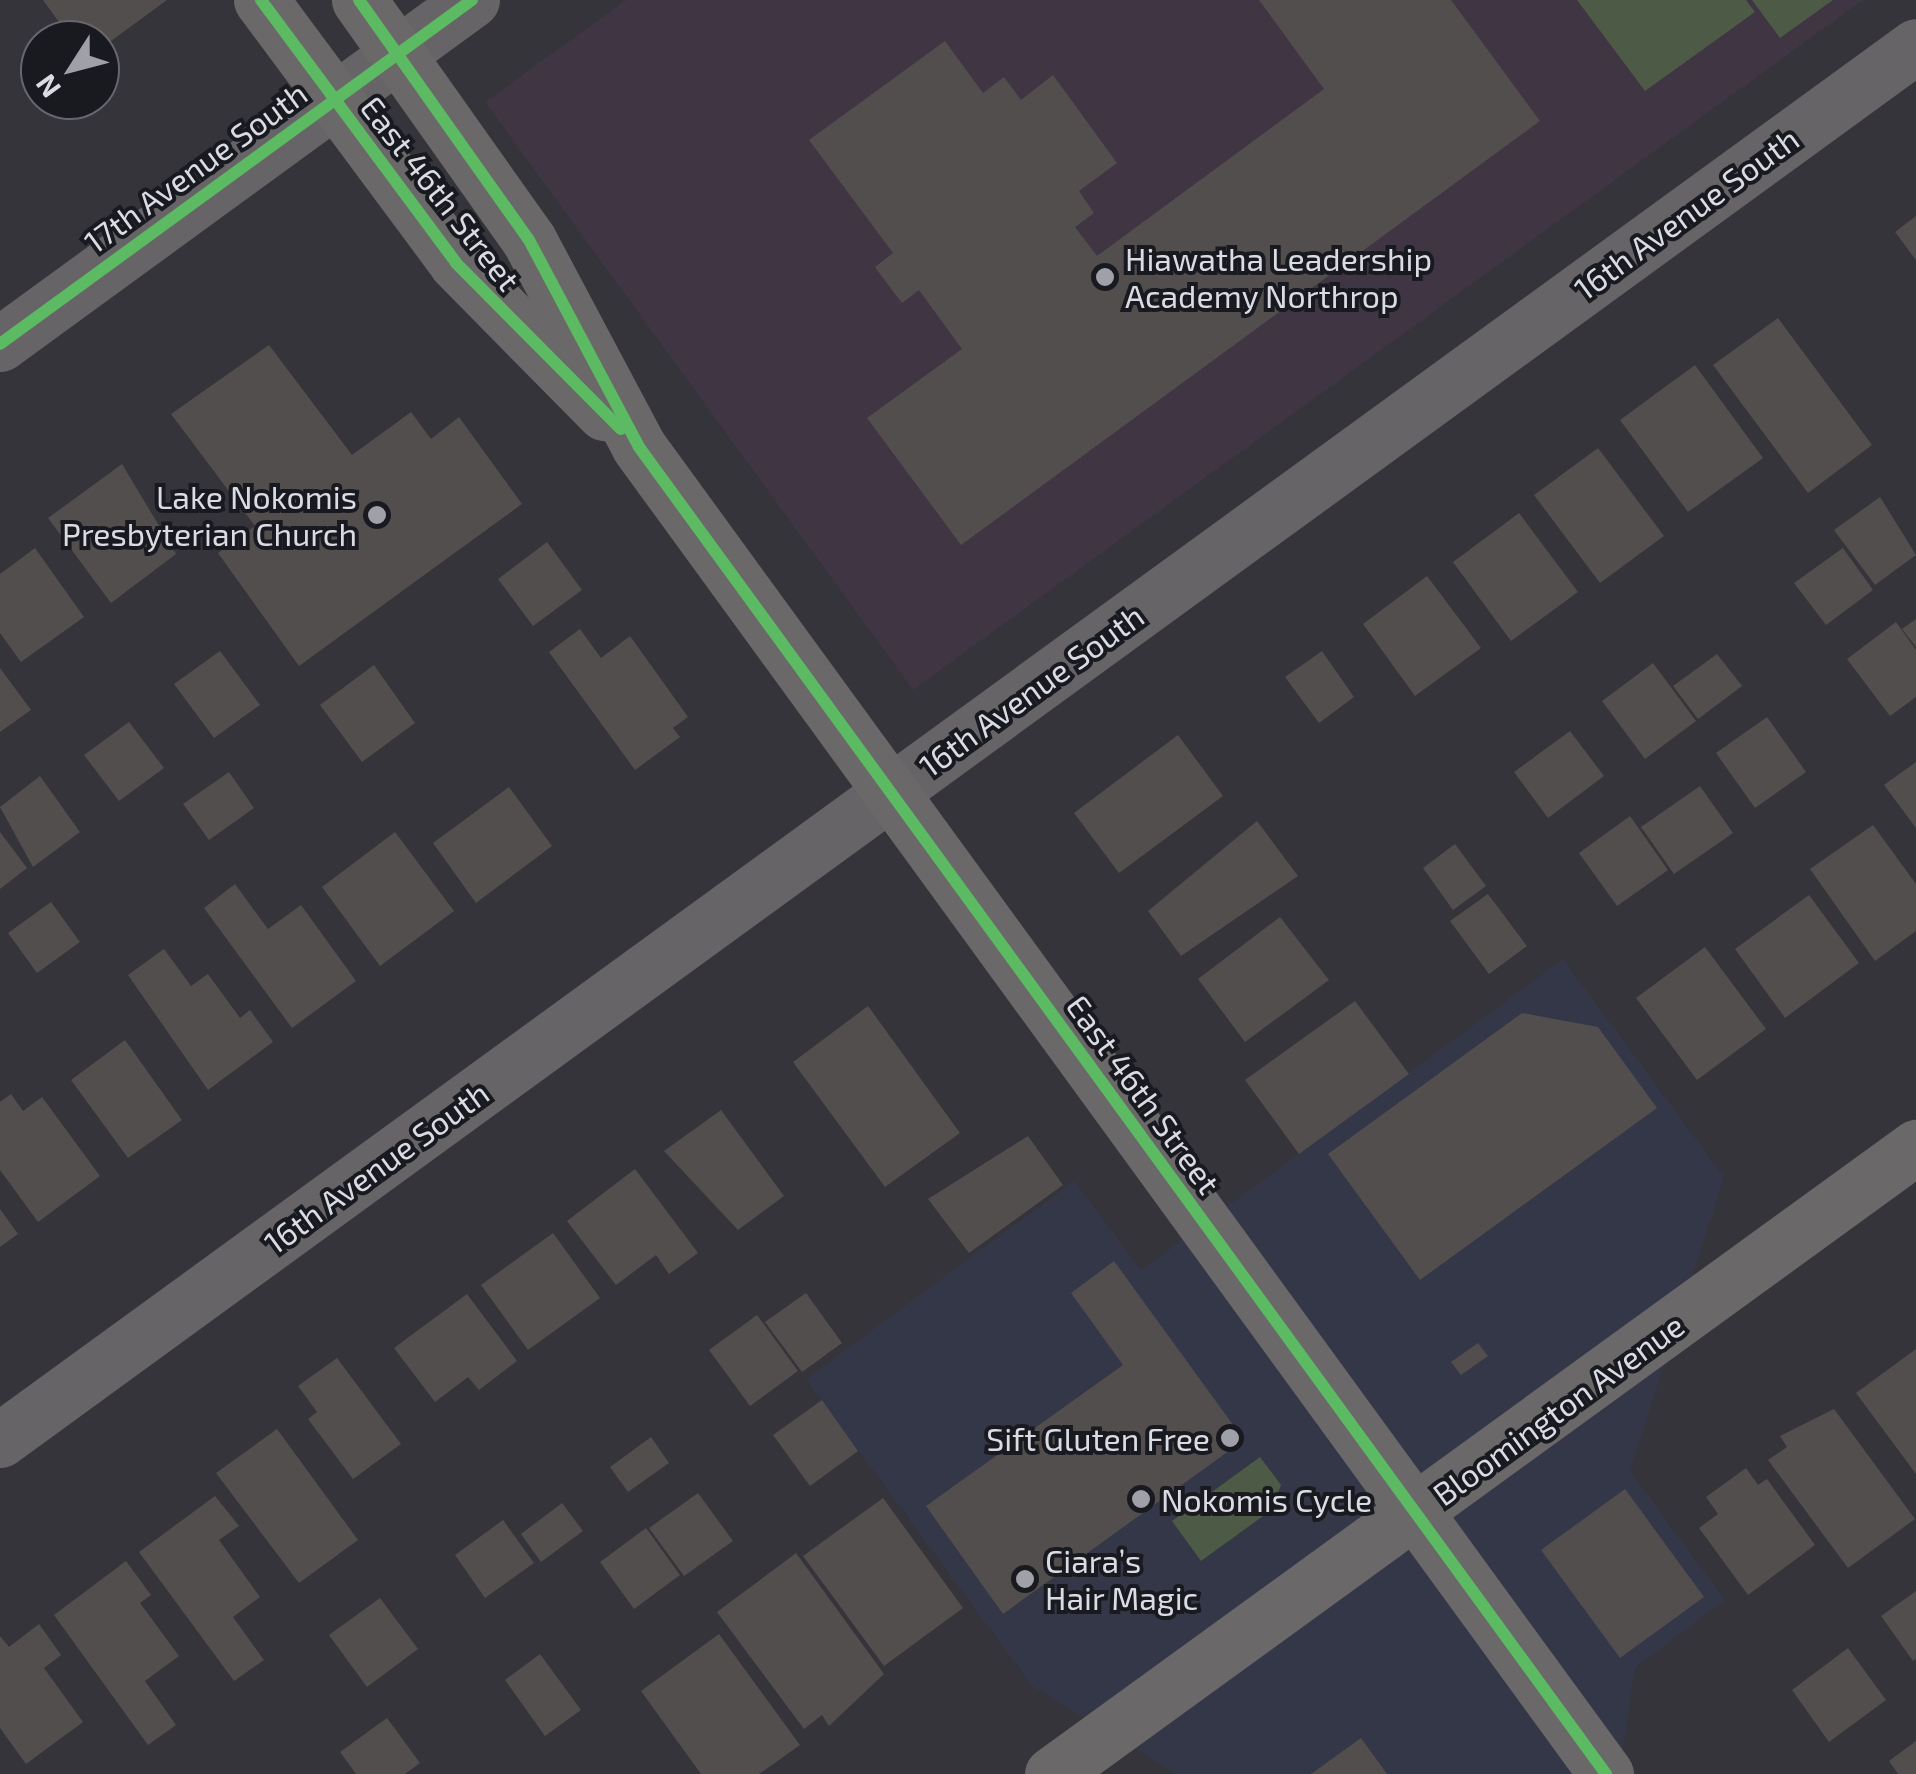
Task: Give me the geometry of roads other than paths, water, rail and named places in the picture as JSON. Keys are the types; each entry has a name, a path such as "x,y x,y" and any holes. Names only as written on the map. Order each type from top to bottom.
{"main road":[{"name":"East 46th Street","path":"261,0 474,285 638,447"},
{"name":"East 46th Street","path":"359,0 528,240 638,447 1606,1774"},
{"name":"Bloomington Avenue","path":"1052,1774 1916,1147"}],"street":[{"name":"17th Avenue South","path":"0,344 472,0"},
{"name":"16th Avenue South","path":"0,1440 1916,46"}],"place":[{"name":"Hiawatha Leadership Academy Northrop","path":"1105,277"},
{"name":"Lake Nokomis Presbyterian Church","path":"377,515"},
{"name":"Sift Gluten Free","path":"1230,1438"},
{"name":"Nokomis Cycle","path":"1141,1499"},
{"name":"Ciara’s Hair Magic","path":"1025,1579"}]}
